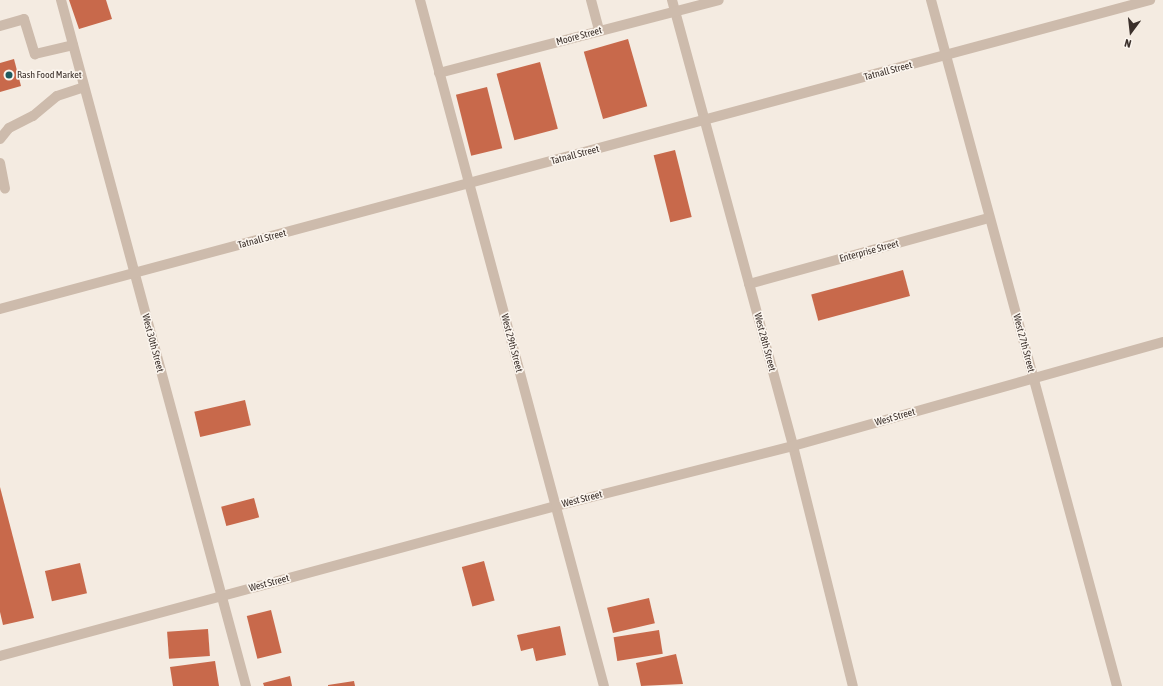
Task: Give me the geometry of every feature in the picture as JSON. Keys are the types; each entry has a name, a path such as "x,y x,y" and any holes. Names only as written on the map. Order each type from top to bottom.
{"street":[{"name":"West 30th Street","path":"61,0 246,686"},
{"name":"West 29th Street","path":"420,0 604,686"},
{"path":"591,0 599,30"},
{"name":"West 28th Street","path":"672,0 793,446 853,686"},
{"name":"Moore Street","path":"439,73 599,30 719,0"},
{"name":"West 27th Street","path":"931,0 1117,686"},
{"name":"Tatnall Street","path":"0,310 1150,0"},
{"path":"0,26 24,19 36,54 73,45"},
{"path":"0,139 8,128 33,116 57,96 84,87"},
{"path":"0,163 5,189"},
{"name":"Enterprise Street","path":"749,284 989,218"},
{"name":"West Street","path":"0,656 556,506 793,446 1033,377 1163,342"}],"building":[{"path":"69,0 106,0 112,19 79,29"},
{"path":"628,39 647,106 603,119 584,52"},
{"name":"Rash Food Market","path":"14,59 21,86 0,92 0,63"},
{"path":"540,62 558,129 514,140 497,74"},
{"path":"487,87 502,148 471,156 456,95"},
{"path":"675,150 692,217 670,222 654,155"},
{"path":"903,270 910,296 818,321 811,295"},
{"path":"245,400 251,425 200,437 194,412"},
{"path":"0,487 34,618 3,625 0,612"},
{"path":"254,498 259,517 226,526 221,507"},
{"path":"484,561 495,601 472,607 462,567"},
{"path":"80,563 87,593 52,601 45,571"},
{"path":"649,598 655,623 613,633 607,608"},
{"path":"271,610 282,653 257,659 247,616"},
{"path":"560,626 566,655 536,661 533,648 521,651 517,635"},
{"path":"208,629 210,656 169,659 167,632"},
{"path":"659,630 663,654 617,661 614,637"},
{"path":"676,654 683,684 641,686 636,663"},
{"path":"215,661 219,686 173,686 170,667"},
{"path":"290,676 292,686 264,686 263,683"},
{"path":"354,681 355,686 328,686 328,685"}],"place":[{"name":"Rash Food Market","path":"9,75"}]}
